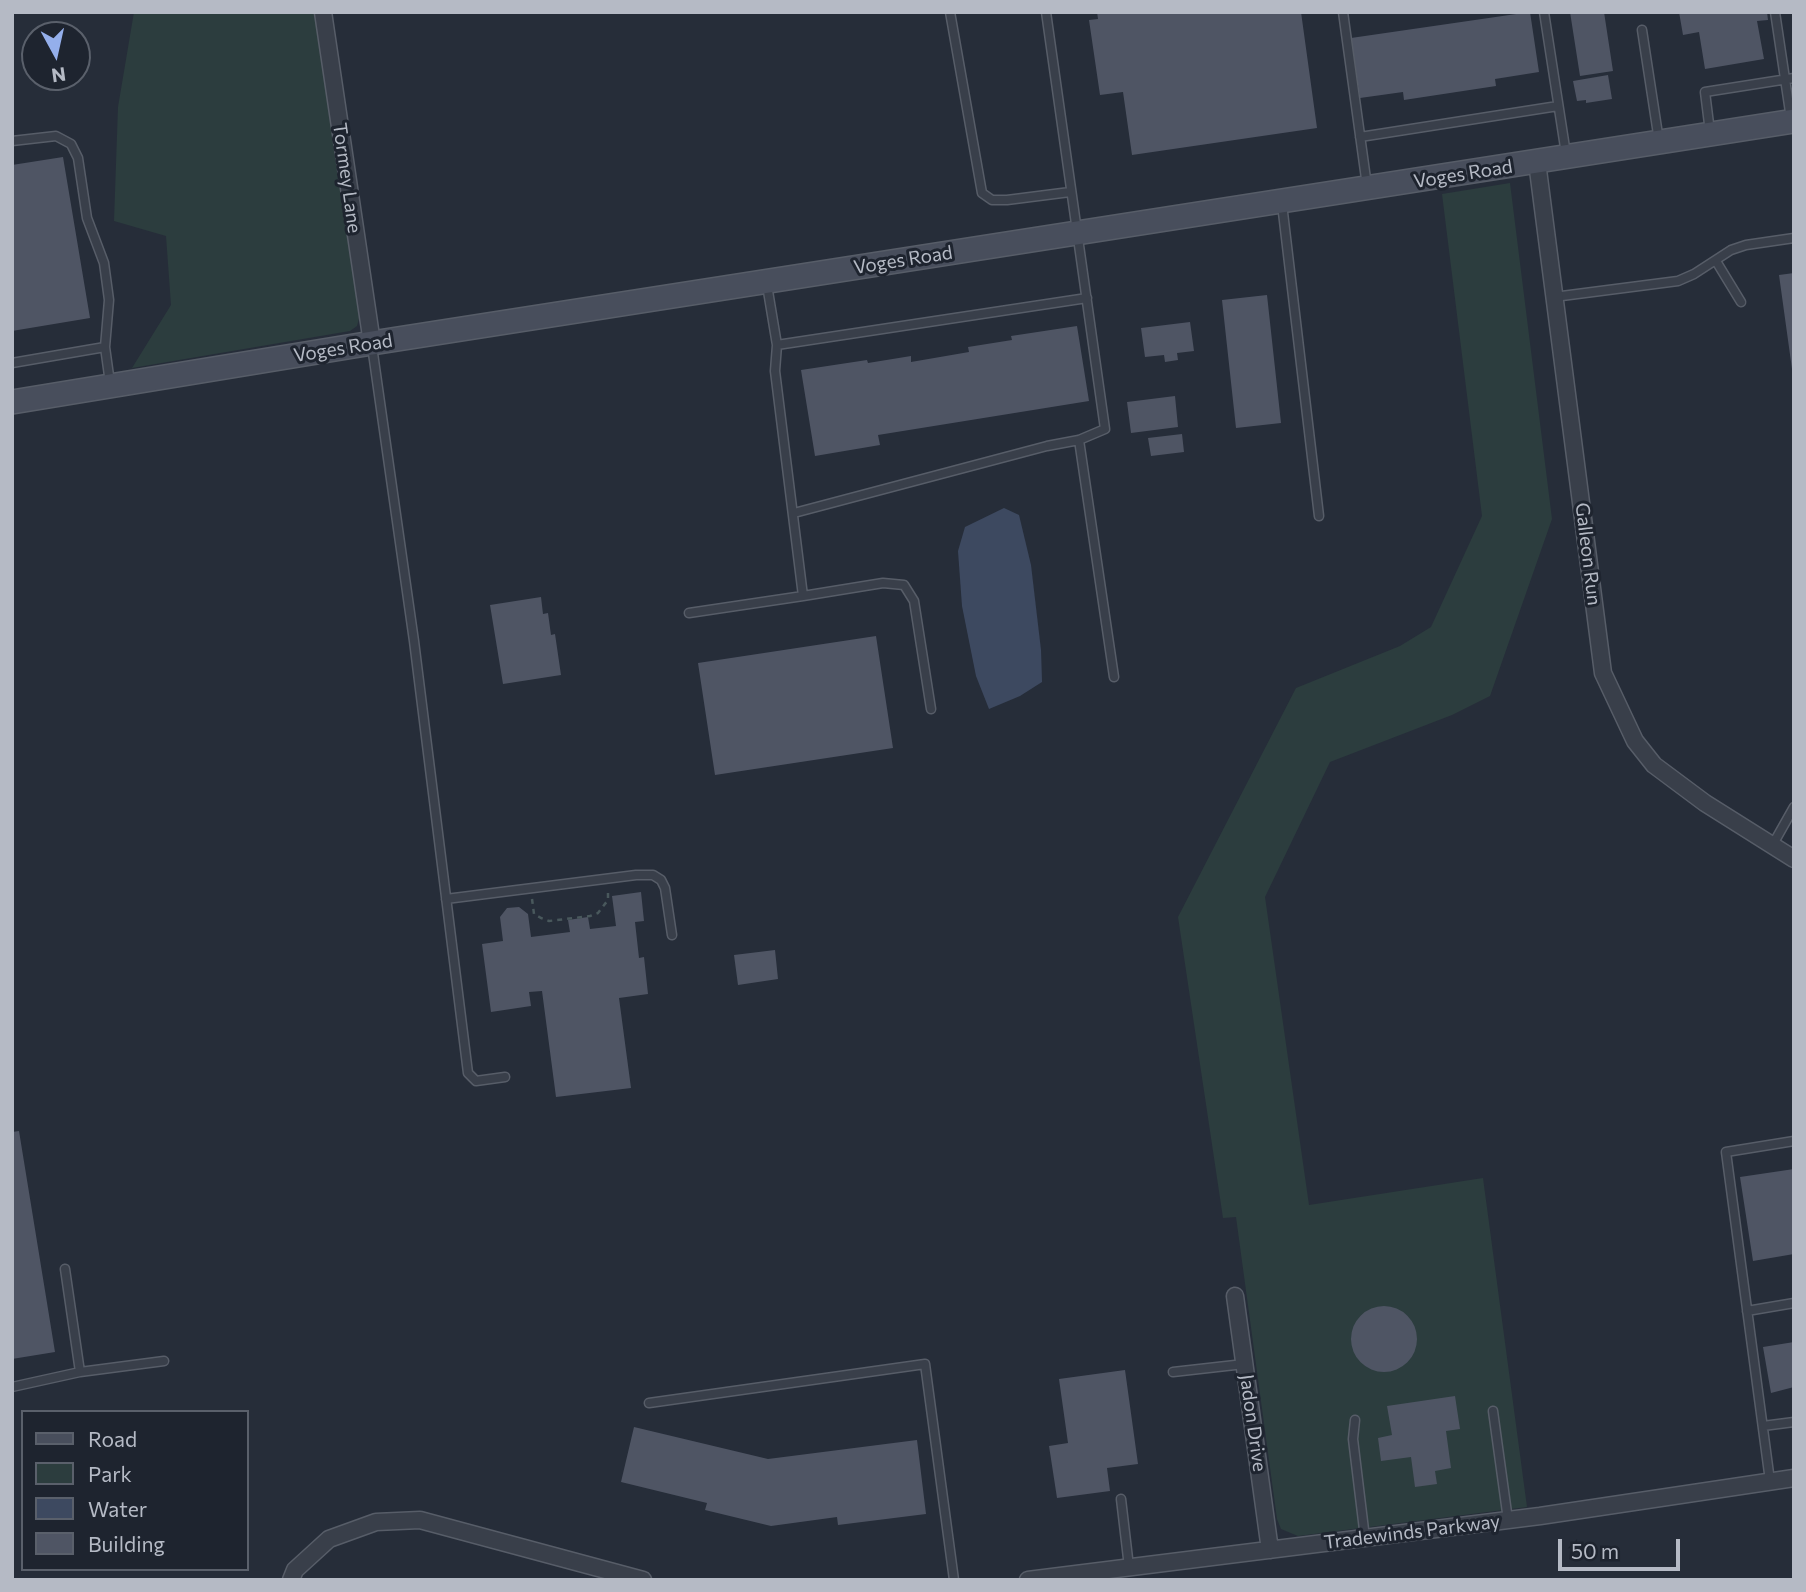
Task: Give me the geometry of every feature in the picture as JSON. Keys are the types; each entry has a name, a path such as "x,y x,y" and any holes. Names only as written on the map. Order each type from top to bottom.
{"street":[{"name":"Tormey Lane","path":"323,12 372,343"},
{"name":"Voges Road","path":"12,402 372,343 1793,121"},
{"name":"Galleon Run","path":"1538,162 1603,673 1635,741 1654,765 1695,796 1794,859"},
{"name":"Jadon Drive","path":"1235,1296 1270,1550"},
{"name":"Tradewinds Parkway","path":"1028,1580 1508,1520 1794,1478"},
{"path":"291,1580 295,1570 329,1539 376,1522 420,1520 643,1580"}],"lane":[{"path":"950,12 982,193 992,200 1007,200 1070,192"},
{"path":"794,513 1047,446 1079,440 1105,429 1046,12"},
{"path":"1343,12 1367,188"},
{"path":"1544,12 1566,157"},
{"path":"1775,12 1789,79 1793,121"},
{"path":"1642,30 1659,143"},
{"path":"1710,135 1705,92 1789,79"},
{"path":"1360,136 1559,106"},
{"path":"12,141 57,136 71,144 78,158 87,218 104,263 109,300 105,347 110,386"},
{"path":"1282,201 1319,516"},
{"path":"1554,297 1678,281 1731,250 1746,245 1794,238"},
{"path":"1716,261 1741,302"},
{"path":"767,282 777,345 775,371 803,596"},
{"path":"777,345 1087,298"},
{"path":"372,343 414,641 468,1073 476,1081 505,1077"},
{"path":"12,363 105,347"},
{"path":"1079,440 1114,677"},
{"path":"689,613 883,583 904,585 914,601 931,709"},
{"path":"1772,846 1794,807"},
{"path":"446,899 606,878 653,875 661,880 665,888 671,935"},
{"path":"1770,1481 1726,1152 1794,1141"},
{"path":"65,1269 80,1372"},
{"path":"1747,1311 1794,1303"},
{"path":"12,1387 80,1372 164,1361"},
{"path":"649,1403 925,1364 954,1580"},
{"path":"1174,1372 1244,1364"},
{"path":"1493,1412 1508,1520"},
{"path":"1355,1420 1353,1439 1365,1538"},
{"path":"1763,1426 1794,1422"},
{"path":"1121,1499 1129,1567"}],"path":[{"path":"531,888 534,914 549,921 590,916 598,913 608,900 606,878"}],"green space":[{"path":"134,12 315,12 360,315 357,326 350,331 132,368 171,305 166,236 114,221 118,107"},
{"path":"1510,183 1552,519 1490,696 1452,715 1330,762 1265,897 1309,1205 1483,1178 1527,1507 1298,1536 1281,1529 1277,1519 1236,1217 1223,1218 1178,917 1296,688 1400,646 1431,627 1482,516 1442,194"}],"water":[{"path":"1004,508 1019,515 1031,565 1042,682 1020,696 989,709 976,676 962,606 958,551 965,527"}],"building":[{"path":"1097,12 1301,12 1317,128 1132,155 1123,92 1100,95 1089,20 1098,19"},
{"path":"1530,12 1539,72 1495,79 1496,86 1404,100 1403,92 1360,98 1351,38"},
{"path":"1570,12 1604,12 1613,71 1580,76"},
{"path":"1679,12 1767,12 1768,20 1757,21 1764,59 1705,69 1699,32 1683,35"},
{"path":"1608,75 1612,99 1586,103 1586,100 1577,101 1573,81"},
{"path":"63,157 90,318 12,331 12,165"},
{"path":"1794,273 1794,369 1792,369 1779,275"},
{"path":"1267,295 1281,423 1236,428 1222,300"},
{"path":"1190,322 1194,351 1177,353 1178,360 1165,362 1164,355 1145,357 1141,328"},
{"path":"1077,326 1089,401 878,435 880,445 815,456 801,370 911,356 911,362 969,352 968,347 1012,340 1011,336"},
{"path":"1175,396 1178,427 1131,433 1127,402"},
{"path":"1182,434 1184,452 1151,456 1148,438"},
{"path":"541,597 543,614 548,613 551,635 555,634 561,675 503,684 490,605"},
{"path":"876,636 893,748 715,775 698,663"},
{"path":"641,892 644,921 635,922 639,958 644,957 648,994 619,998 631,1088 556,1097 542,991 529,992 531,1006 491,1012 482,944 503,941 500,917 507,908 519,907 528,914 531,937 570,932 568,920 588,917 590,929 616,926 612,896"},
{"path":"775,950 778,979 738,985 734,955"},
{"path":"19,1131 55,1352 12,1359 12,1132"},
{"path":"1794,1169 1794,1254 1753,1261 1740,1177"},
{"path":"1384,1306 1397,1308 1407,1316 1415,1326 1415,1352 1407,1362 1397,1370 1384,1372 1371,1370 1361,1362 1353,1352 1351,1339 1353,1326 1361,1316 1371,1308"},
{"path":"1794,1342 1794,1387 1771,1393 1763,1347"},
{"path":"1125,1370 1138,1464 1107,1468 1110,1491 1057,1498 1049,1446 1068,1443 1059,1379"},
{"path":"1455,1396 1460,1429 1446,1431 1451,1468 1435,1471 1437,1484 1415,1487 1411,1457 1381,1461 1378,1438 1392,1435 1387,1406"},
{"path":"634,1427 768,1459 917,1440 926,1514 838,1525 837,1517 771,1526 705,1510 707,1503 621,1482"}]}
